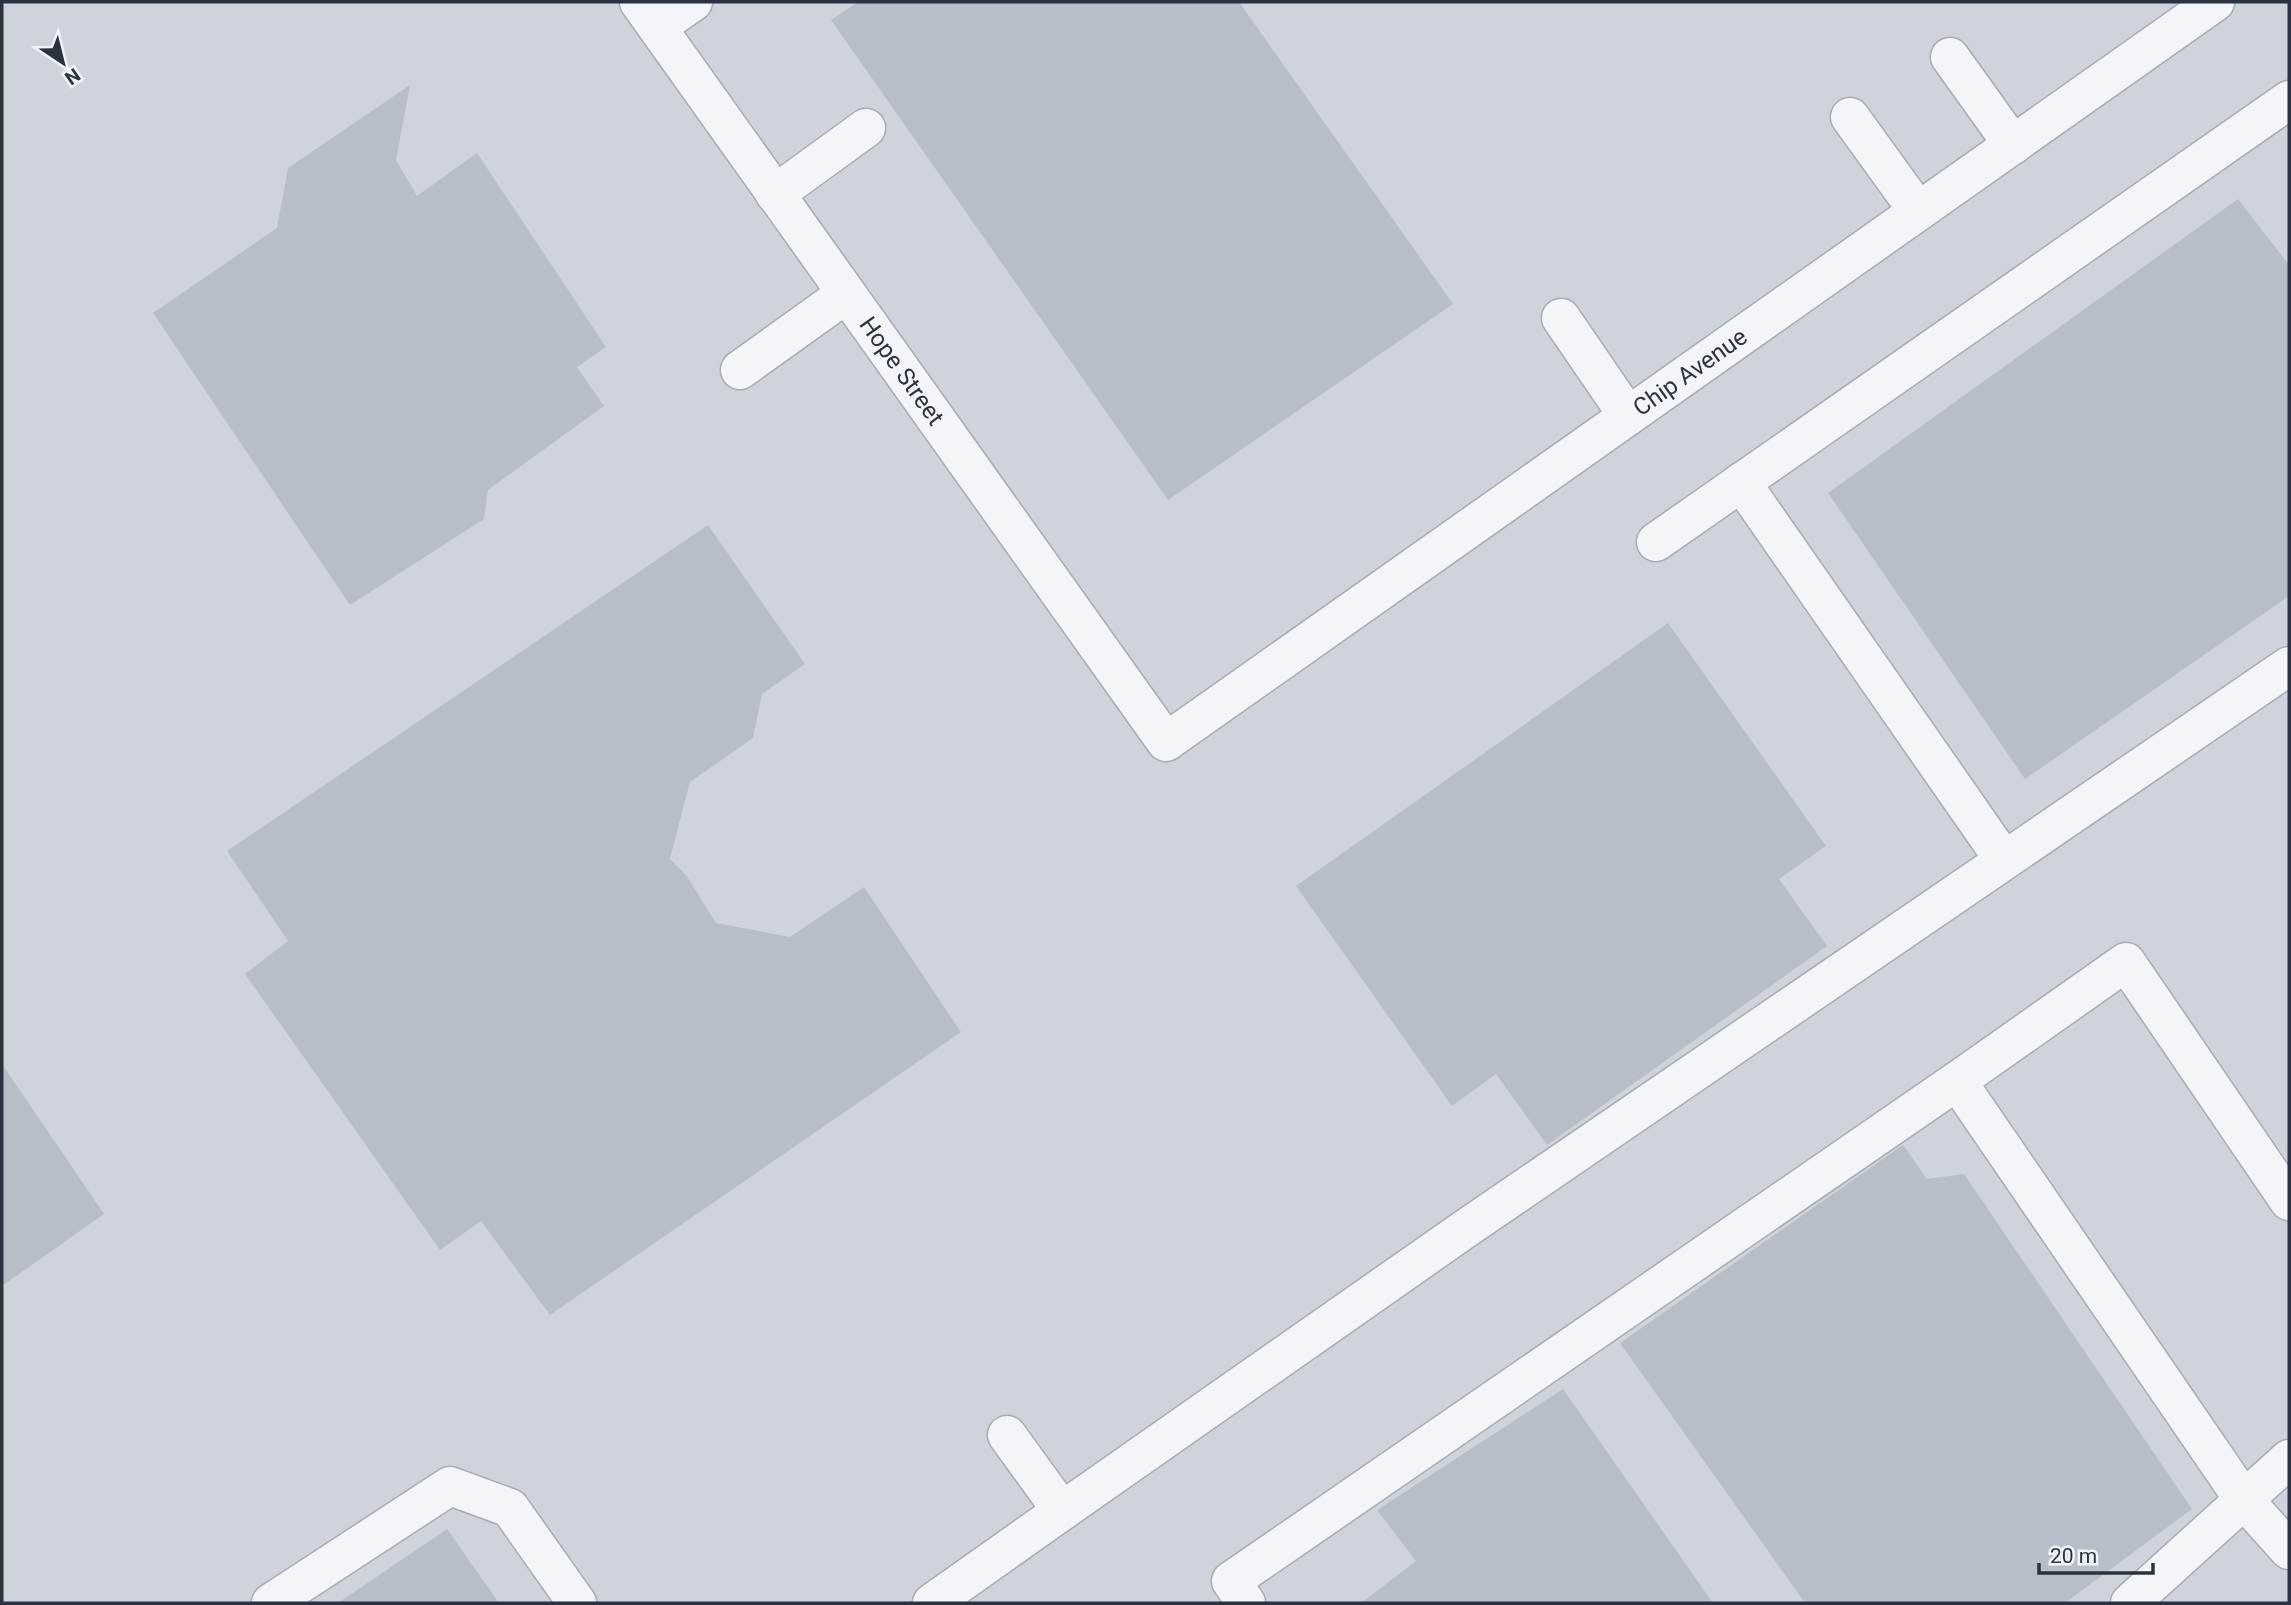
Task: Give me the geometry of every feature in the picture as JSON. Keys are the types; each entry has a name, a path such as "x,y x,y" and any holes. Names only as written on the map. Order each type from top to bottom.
{"street":[{"path":"648,15 693,2"},
{"name":"Chip Avenue","path":"1166,742 2215,2"},
{"name":"Hope Street","path":"648,15 1166,742"},
{"path":"1950,57 2013,145"},
{"path":"1656,542 2289,100"},
{"path":"1850,117 1918,211"},
{"path":"775,194 866,128"},
{"path":"740,370 846,293"},
{"path":"1561,318 1628,416"},
{"path":"1741,482 2004,860"},
{"path":"932,1603 1476,1221 2289,666"},
{"path":"1236,1600 1231,1581 2126,962 2289,1201"},
{"path":"1956,1081 2244,1500 2289,1550"},
{"path":"1007,1434 1062,1511"},
{"path":"2130,1603 2289,1459"},
{"path":"271,1603 450,1486 510,1508 577,1603"}],"shaded area":[{"path":"2,2 2289,2 2289,1603 2,1603"}],"building":[{"path":"858,2 1239,2 1453,304 1168,500 831,20"},
{"path":"410,85 396,160 417,196 477,153 606,347 577,367 604,406 488,490 484,519 350,605 153,313 277,228 288,168"},
{"path":"2238,199 2289,265 2289,596 2025,779 1828,493"},
{"path":"708,525 805,664 762,694 753,738 690,782 670,859 686,875 716,923 790,937 864,887 961,1032 550,1315 481,1221 440,1250 245,974 288,941 227,851"},
{"path":"1668,623 1826,846 1779,879 1827,946 1547,1145 1496,1074 1452,1106 1296,886"},
{"path":"2,1064 104,1214 2,1286"},
{"path":"1903,1145 1927,1179 1964,1174 2192,1509 2065,1603 1805,1603 1620,1343"},
{"path":"1563,1389 1713,1603 1361,1603 1416,1561 1377,1510"},
{"path":"447,1529 499,1603 338,1603"}]}
